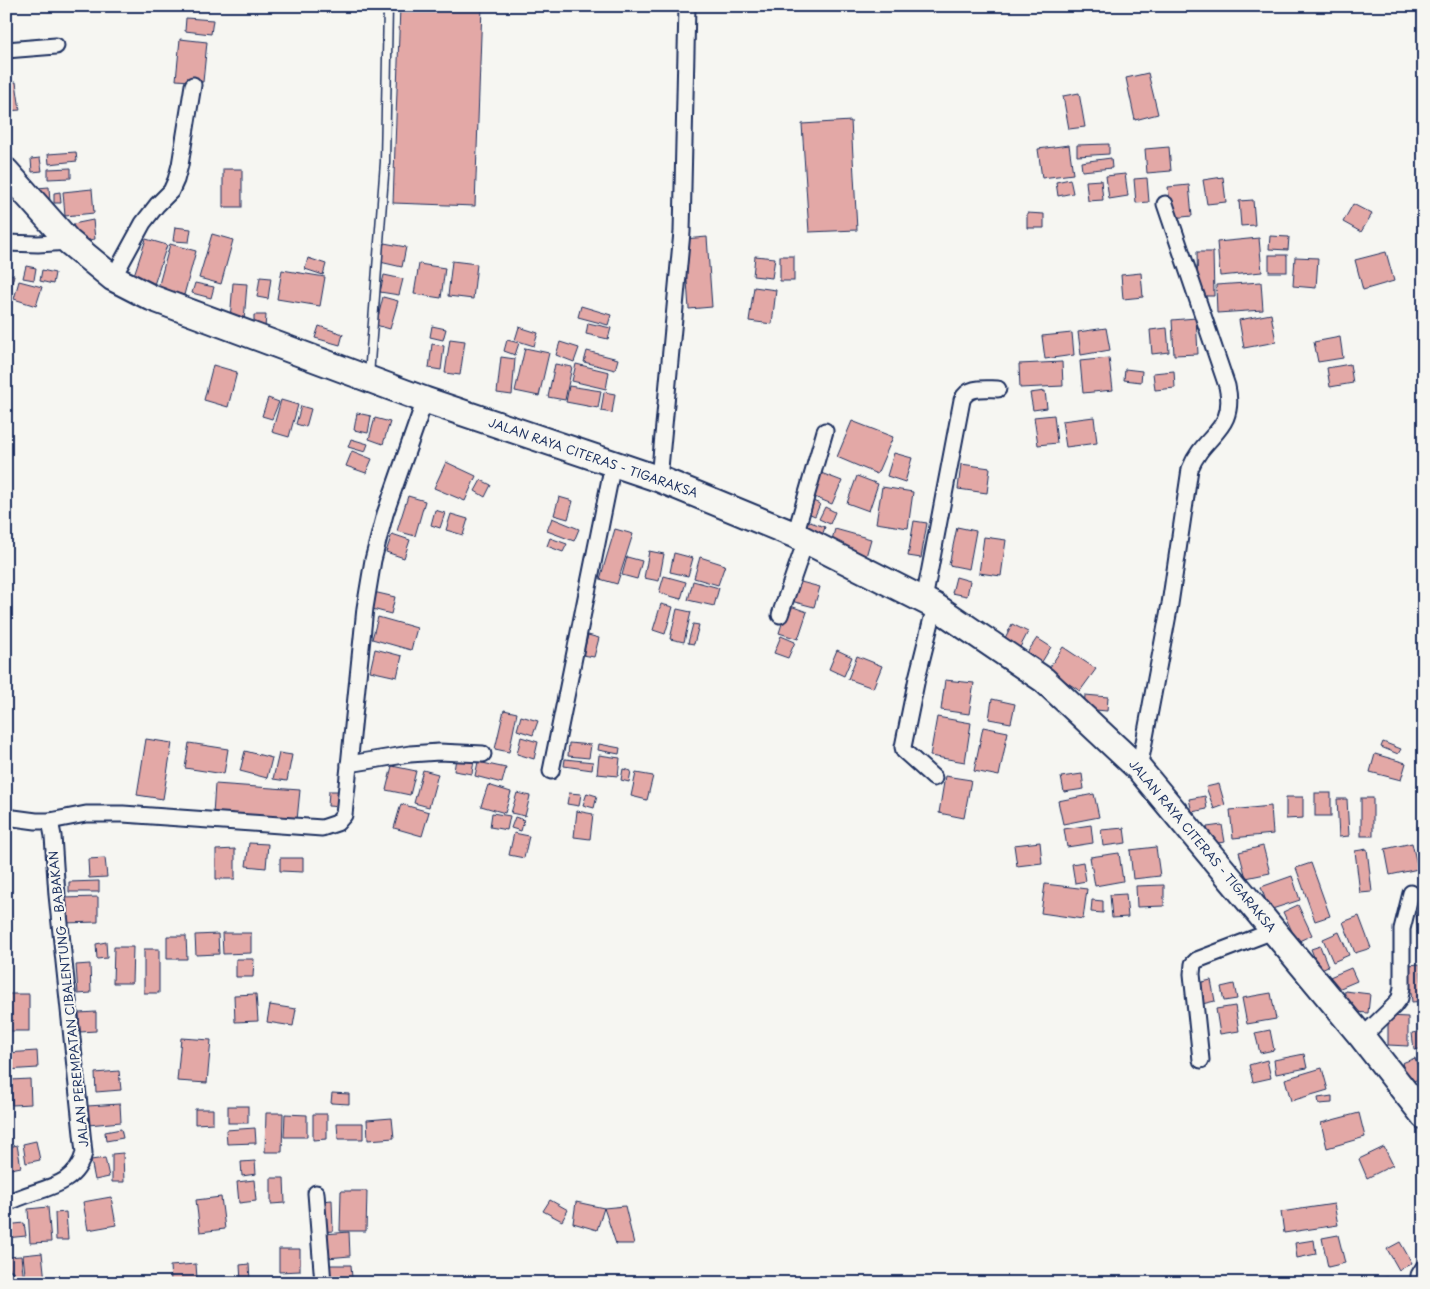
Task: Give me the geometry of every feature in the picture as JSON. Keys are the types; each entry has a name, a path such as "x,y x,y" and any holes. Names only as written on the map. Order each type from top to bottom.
{"main road":[{"name":"JALAN RAYA CITERAS - TIGARAKSA","path":"6,171 69,242 113,278 152,298 425,400 659,479 800,538 929,603 986,639 1044,680 1139,769 1362,1037 1424,1116"}],"street":[{"path":"659,479 682,232 687,6"},
{"path":"6,50 56,46"},
{"path":"113,278 143,223 171,191 176,180 193,85"},
{"path":"1139,769 1170,604 1190,470 1194,458 1225,422 1229,406 1227,386 1165,204"},
{"path":"6,243 38,244 69,242"},
{"path":"934,778 904,751 903,747 917,678 962,400 968,392 975,389 998,389"},
{"path":"6,817 50,821 86,814 123,814 322,828 330,827 337,823 344,815 365,608 373,560 385,514 425,400"},
{"path":"780,615 825,431"},
{"path":"551,770 613,464"},
{"path":"350,764 410,754 439,752 483,754"},
{"name":"JALAN PEREMPATAN CIBALENTUNG - BABAKAN","path":"6,1204 17,1197 62,1183 69,1178 80,1164 84,1152 50,821"},
{"path":"1362,1037 1400,998 1402,928 1411,893"},
{"path":"1201,1060 1192,974 1193,964 1198,960 1273,930"},
{"path":"316,1194 323,1283"},
{"path":"1419,1283 1418,1275 1424,1267"},
{"path":"6,1277 7,1283"}],"lane":[{"path":"369,378 385,162 388,6"}],"building":[{"path":"400,6 482,6 475,206 393,203"},
{"path":"186,18 213,20 211,34 185,31"},
{"path":"180,39 207,42 203,82 176,80"},
{"path":"1148,73 1158,114 1135,120 1126,78"},
{"path":"16,82 20,110 6,111 6,83"},
{"path":"1079,93 1085,127 1069,129 1063,96"},
{"path":"851,121 857,230 809,232 802,124"},
{"path":"1109,144 1109,154 1077,156 1077,145"},
{"path":"1069,145 1073,174 1042,178 1038,149"},
{"path":"1169,147 1171,171 1147,173 1145,149"},
{"path":"76,152 77,161 49,164 48,154"},
{"path":"40,158 42,171 32,172 31,159"},
{"path":"1111,158 1112,168 1082,171 1081,162"},
{"path":"71,168 71,178 48,179 48,169"},
{"path":"223,169 242,169 242,207 223,207"},
{"path":"1125,174 1128,196 1109,199 1106,176"},
{"path":"1223,177 1226,202 1207,204 1203,180"},
{"path":"1147,178 1149,202 1136,203 1134,179"},
{"path":"1070,179 1073,193 1058,196 1056,182"},
{"path":"1101,180 1103,200 1088,201 1086,181"},
{"path":"1189,185 1192,216 1172,218 1168,187"},
{"path":"49,187 50,202 39,203 37,188"},
{"path":"92,189 94,213 65,216 63,192"},
{"path":"60,192 61,203 54,203 54,193"},
{"path":"1253,200 1255,225 1241,226 1239,201"},
{"path":"1353,204 1372,214 1361,232 1343,222"},
{"path":"1027,213 1044,214 1044,228 1027,228"},
{"path":"93,220 95,239 76,242 73,224"},
{"path":"175,227 191,229 189,242 173,241"},
{"path":"212,234 233,240 221,284 199,278"},
{"path":"1270,236 1289,237 1288,250 1269,249"},
{"path":"707,237 712,307 689,309 684,239"},
{"path":"1259,238 1262,272 1220,276 1217,242"},
{"path":"146,239 167,245 152,291 131,284"},
{"path":"384,243 406,247 402,267 380,262"},
{"path":"170,244 196,251 184,295 158,288"},
{"path":"1197,252 1213,252 1214,296 1198,296"},
{"path":"1386,252 1394,281 1363,290 1355,260"},
{"path":"1269,255 1287,255 1287,272 1269,272"},
{"path":"755,256 775,258 772,278 753,276"},
{"path":"780,256 794,256 794,281 780,281"},
{"path":"1295,257 1318,258 1316,288 1293,286"},
{"path":"308,258 326,264 323,275 305,269"},
{"path":"452,261 477,264 473,299 448,296"},
{"path":"419,264 445,268 441,298 414,294"},
{"path":"26,266 36,268 34,280 23,278"},
{"path":"42,270 55,273 53,284 40,281"},
{"path":"282,270 325,277 320,306 277,299"},
{"path":"6,273 14,275 7,303 6,303"},
{"path":"1141,273 1143,297 1123,299 1121,275"},
{"path":"384,275 403,279 399,295 380,292"},
{"path":"260,277 271,278 268,299 257,297"},
{"path":"19,281 42,287 36,306 14,299"},
{"path":"1261,282 1263,310 1217,313 1216,285"},
{"path":"195,283 214,287 211,298 192,293"},
{"path":"233,283 247,284 244,321 230,320"},
{"path":"754,287 776,290 772,324 749,321"},
{"path":"383,297 398,301 390,329 376,325"},
{"path":"581,306 611,315 608,325 578,317"},
{"path":"1271,314 1276,342 1244,348 1239,320"},
{"path":"254,315 266,315 265,328 254,327"},
{"path":"1196,318 1198,354 1174,355 1172,320"},
{"path":"588,323 611,328 608,339 586,334"},
{"path":"319,326 343,334 340,345 315,338"},
{"path":"432,326 446,329 443,340 430,337"},
{"path":"519,327 538,333 534,346 515,340"},
{"path":"1106,328 1110,350 1081,355 1078,332"},
{"path":"1167,328 1169,352 1152,354 1150,330"},
{"path":"1072,333 1074,355 1045,359 1042,336"},
{"path":"1340,337 1343,358 1318,362 1314,342"},
{"path":"450,339 465,341 460,375 445,373"},
{"path":"507,340 519,343 515,355 504,351"},
{"path":"560,342 579,348 574,362 556,355"},
{"path":"432,344 444,346 441,370 429,368"},
{"path":"525,348 549,353 539,396 515,391"},
{"path":"587,351 618,359 615,370 584,362"},
{"path":"501,357 515,359 512,395 497,393"},
{"path":"1109,358 1113,390 1083,393 1080,361"},
{"path":"1062,362 1063,386 1020,388 1019,364"},
{"path":"555,364 572,367 565,400 548,397"},
{"path":"576,364 609,372 606,389 572,381"},
{"path":"1350,364 1353,383 1330,387 1327,368"},
{"path":"213,365 237,372 228,407 204,400"},
{"path":"1125,369 1142,371 1141,382 1124,380"},
{"path":"1174,371 1175,388 1155,390 1153,373"},
{"path":"569,386 601,391 598,408 566,402"},
{"path":"1045,391 1047,408 1033,410 1030,393"},
{"path":"604,392 615,394 612,413 601,411"},
{"path":"268,398 279,402 272,419 262,416"},
{"path":"281,400 298,405 289,437 272,432"},
{"path":"301,406 311,409 306,427 296,424"},
{"path":"357,413 371,416 368,433 354,430"},
{"path":"1054,415 1057,443 1038,445 1034,417"},
{"path":"1094,417 1097,443 1066,447 1062,421"},
{"path":"375,418 390,422 383,444 369,439"},
{"path":"852,421 893,437 877,474 837,457"},
{"path":"351,439 368,444 365,452 348,447"},
{"path":"352,451 372,459 366,473 346,466"},
{"path":"894,453 912,458 905,482 887,476"},
{"path":"446,462 476,476 465,501 434,488"},
{"path":"961,464 990,468 987,493 958,489"},
{"path":"821,473 842,481 832,504 812,496"},
{"path":"857,476 878,484 869,511 847,503"},
{"path":"481,480 491,485 485,497 475,491"},
{"path":"882,487 913,492 908,528 876,523"},
{"path":"408,496 425,501 415,536 397,531"},
{"path":"559,497 573,501 568,519 554,515"},
{"path":"808,499 820,504 815,516 803,511"},
{"path":"825,507 835,512 830,524 819,519"},
{"path":"435,510 445,513 440,528 431,525"},
{"path":"451,514 468,519 463,535 446,530"},
{"path":"552,518 579,529 574,541 547,531"},
{"path":"804,520 825,527 821,539 799,531"},
{"path":"914,521 927,523 921,558 908,556"},
{"path":"957,527 976,531 969,569 949,565"},
{"path":"615,529 633,534 617,584 600,579"},
{"path":"835,529 871,539 865,560 829,550"},
{"path":"392,534 410,540 404,558 386,552"},
{"path":"984,537 1006,540 1001,576 979,573"},
{"path":"550,538 567,544 563,552 547,546"},
{"path":"649,551 664,554 659,581 644,578"},
{"path":"674,553 693,558 688,576 670,572"},
{"path":"627,557 642,561 637,579 622,575"},
{"path":"700,557 725,565 718,585 694,578"},
{"path":"664,576 686,582 681,599 659,593"},
{"path":"956,577 970,581 967,596 952,593"},
{"path":"693,581 719,588 714,606 688,600"},
{"path":"797,581 820,587 814,607 791,601"},
{"path":"369,591 395,597 391,614 365,607"},
{"path":"661,604 673,607 665,634 653,630"},
{"path":"788,605 807,612 798,639 779,633"},
{"path":"677,609 691,612 684,642 670,639"},
{"path":"378,617 417,628 411,650 372,639"},
{"path":"693,624 699,625 694,644 688,643"},
{"path":"1012,624 1028,632 1016,655 1000,648"},
{"path":"588,635 599,638 594,657 583,655"},
{"path":"781,636 795,642 788,658 774,653"},
{"path":"1037,638 1051,647 1040,665 1025,656"},
{"path":"1063,647 1096,669 1080,691 1048,670"},
{"path":"375,649 402,656 397,677 370,671"},
{"path":"837,650 852,657 844,676 829,669"},
{"path":"857,656 882,666 873,688 848,679"},
{"path":"945,680 974,683 969,714 941,710"},
{"path":"1085,695 1108,697 1107,711 1084,709"},
{"path":"992,699 1015,704 1011,723 989,719"},
{"path":"504,710 517,713 509,752 495,749"},
{"path":"521,716 538,721 533,735 517,730"},
{"path":"937,717 971,723 965,762 930,756"},
{"path":"983,727 1008,732 999,776 974,771"},
{"path":"521,737 538,742 534,759 517,754"},
{"path":"146,739 172,743 163,799 137,795"},
{"path":"1383,742 1401,749 1398,754 1381,747"},
{"path":"189,743 228,749 224,774 185,768"},
{"path":"569,743 591,745 589,758 568,756"},
{"path":"599,744 620,748 619,754 598,750"},
{"path":"245,751 272,758 267,778 240,771"},
{"path":"279,753 292,755 287,781 273,779"},
{"path":"1375,754 1406,763 1401,780 1370,772"},
{"path":"599,755 620,758 618,776 597,774"},
{"path":"456,758 474,760 472,774 454,771"},
{"path":"565,759 593,762 592,770 564,766"},
{"path":"478,762 506,768 502,783 475,776"},
{"path":"392,766 416,771 410,795 386,790"},
{"path":"623,769 631,771 629,782 621,780"},
{"path":"423,770 438,774 429,807 414,803"},
{"path":"636,773 653,776 647,800 631,796"},
{"path":"1082,774 1084,789 1064,792 1061,777"},
{"path":"945,776 971,780 964,818 939,813"},
{"path":"215,784 300,790 297,820 213,814"},
{"path":"1219,784 1225,805 1214,809 1206,787"},
{"path":"488,785 511,792 505,813 481,806"},
{"path":"329,791 343,791 342,807 328,806"},
{"path":"517,793 530,796 525,816 511,813"},
{"path":"569,793 581,794 579,806 567,804"},
{"path":"587,793 597,796 594,808 583,805"},
{"path":"1315,793 1331,793 1331,816 1315,816"},
{"path":"1094,794 1099,817 1063,824 1058,801"},
{"path":"1205,796 1207,809 1192,812 1189,799"},
{"path":"1286,797 1303,797 1303,818 1286,819"},
{"path":"1361,798 1373,798 1373,836 1361,836"},
{"path":"1337,799 1347,799 1349,836 1339,837"},
{"path":"401,804 429,812 422,836 394,828"},
{"path":"1271,806 1273,834 1233,838 1230,810"},
{"path":"577,811 593,814 590,839 574,837"},
{"path":"492,813 510,816 507,830 490,827"},
{"path":"515,817 524,820 521,831 511,828"},
{"path":"1091,825 1093,843 1067,847 1064,829"},
{"path":"1222,825 1225,842 1210,844 1207,827"},
{"path":"1124,828 1126,843 1103,846 1101,830"},
{"path":"514,833 529,836 524,858 509,855"},
{"path":"1424,835 1424,864 1422,864 1418,836"},
{"path":"1040,842 1042,863 1017,866 1014,845"},
{"path":"249,843 268,844 266,868 246,866"},
{"path":"1412,843 1418,869 1390,875 1385,849"},
{"path":"1263,846 1270,873 1246,878 1239,852"},
{"path":"1156,847 1160,876 1133,879 1130,850"},
{"path":"235,849 235,879 216,879 216,850"},
{"path":"1367,849 1372,892 1360,893 1355,851"},
{"path":"1119,853 1123,881 1095,886 1090,857"},
{"path":"105,858 107,877 89,878 88,859"},
{"path":"280,858 303,858 303,872 280,871"},
{"path":"1083,862 1086,881 1075,883 1072,864"},
{"path":"1311,863 1330,916 1315,921 1296,868"},
{"path":"1292,876 1300,900 1269,910 1261,887"},
{"path":"99,881 99,892 69,892 69,882"},
{"path":"1045,884 1087,889 1083,919 1041,913"},
{"path":"1164,885 1164,906 1137,907 1136,886"},
{"path":"1419,887 1424,887 1424,905 1420,905"},
{"path":"1126,894 1128,917 1112,918 1110,895"},
{"path":"98,897 98,922 64,923 63,898"},
{"path":"1092,900 1103,901 1103,913 1091,912"},
{"path":"1298,905 1312,935 1297,942 1283,912"},
{"path":"1424,912 1424,932 1418,933 1416,913"},
{"path":"1359,916 1371,948 1355,953 1343,922"},
{"path":"1339,932 1349,955 1333,962 1323,939"},
{"path":"222,933 251,933 251,953 223,954"},
{"path":"218,934 219,954 196,955 195,935"},
{"path":"167,936 186,936 187,959 167,959"},
{"path":"106,942 107,958 97,959 96,944"},
{"path":"1320,946 1328,966 1319,970 1311,949"},
{"path":"114,947 133,947 132,983 113,983"},
{"path":"144,949 159,949 159,993 144,993"},
{"path":"236,959 254,959 253,977 236,977"},
{"path":"90,964 91,993 78,994 76,965"},
{"path":"1420,964 1423,1001 1412,1002 1408,965"},
{"path":"1351,968 1357,981 1331,992 1325,979"},
{"path":"1211,980 1215,1001 1202,1004 1198,983"},
{"path":"1234,984 1237,999 1224,1001 1221,987"},
{"path":"1345,991 1370,994 1368,1013 1343,1011"},
{"path":"1271,993 1276,1019 1247,1024 1242,998"},
{"path":"6,994 29,994 29,1031 6,1031"},
{"path":"256,994 258,1021 235,1022 234,995"},
{"path":"270,1005 296,1009 293,1026 267,1022"},
{"path":"1235,1006 1239,1031 1220,1034 1216,1009"},
{"path":"96,1012 96,1031 80,1032 79,1013"},
{"path":"1388,1016 1408,1017 1408,1046 1388,1045"},
{"path":"1270,1030 1274,1050 1260,1053 1255,1033"},
{"path":"1424,1031 1424,1048 1414,1050 1412,1033"},
{"path":"181,1038 211,1040 207,1083 177,1081"},
{"path":"37,1051 38,1068 6,1070 6,1053"},
{"path":"1304,1054 1307,1068 1276,1074 1274,1060"},
{"path":"1415,1058 1422,1078 1408,1083 1402,1063"},
{"path":"1267,1060 1271,1078 1253,1082 1249,1065"},
{"path":"1322,1068 1328,1090 1291,1101 1285,1079"},
{"path":"119,1071 121,1090 96,1092 95,1073"},
{"path":"30,1079 31,1104 12,1105 11,1080"},
{"path":"332,1093 349,1094 349,1104 331,1103"},
{"path":"1332,1096 1332,1103 1319,1104 1318,1098"},
{"path":"120,1104 121,1122 88,1125 87,1106"},
{"path":"228,1106 248,1106 248,1123 228,1123"},
{"path":"195,1109 213,1109 213,1123 195,1124"},
{"path":"266,1113 283,1113 282,1152 265,1152"},
{"path":"1359,1113 1365,1137 1327,1148 1321,1123"},
{"path":"285,1114 307,1115 307,1137 284,1137"},
{"path":"313,1114 327,1114 327,1139 313,1140"},
{"path":"392,1118 394,1138 368,1140 367,1120"},
{"path":"337,1123 363,1123 363,1139 338,1139"},
{"path":"255,1128 256,1143 227,1144 226,1130"},
{"path":"121,1129 123,1138 106,1141 105,1132"},
{"path":"36,1141 40,1160 26,1163 23,1144"},
{"path":"17,1145 21,1167 6,1170 6,1148"},
{"path":"1384,1147 1393,1165 1367,1178 1359,1159"},
{"path":"123,1153 124,1182 112,1182 112,1154"},
{"path":"105,1158 109,1177 95,1180 91,1160"},
{"path":"255,1161 256,1174 242,1176 241,1162"},
{"path":"271,1178 284,1178 285,1203 271,1204"},
{"path":"254,1180 256,1201 239,1203 237,1182"},
{"path":"341,1191 367,1191 366,1231 340,1231"},
{"path":"111,1197 116,1225 88,1230 83,1202"},
{"path":"221,1197 225,1229 200,1232 196,1200"},
{"path":"332,1200 333,1231 322,1232 321,1201"},
{"path":"550,1200 568,1210 562,1221 543,1211"},
{"path":"576,1202 604,1208 597,1230 573,1223"},
{"path":"1334,1204 1338,1225 1284,1233 1281,1212"},
{"path":"625,1206 634,1244 616,1244 604,1208"},
{"path":"48,1207 51,1242 30,1243 28,1209"},
{"path":"66,1212 68,1240 56,1240 55,1213"},
{"path":"24,1223 26,1236 6,1238 6,1225"},
{"path":"349,1232 350,1256 327,1258 325,1234"},
{"path":"1338,1235 1345,1263 1328,1267 1322,1238"},
{"path":"1314,1240 1316,1254 1297,1258 1295,1243"},
{"path":"1400,1242 1412,1263 1399,1270 1387,1249"},
{"path":"279,1249 300,1249 300,1271 279,1272"},
{"path":"42,1253 45,1281 26,1283 23,1255"},
{"path":"21,1256 24,1281 9,1283 7,1257"},
{"path":"196,1264 197,1279 171,1281 170,1266"},
{"path":"249,1264 250,1281 241,1282 240,1265"},
{"path":"330,1265 351,1265 352,1278 330,1278"},
{"path":"1387,1277 1388,1283 1367,1283 1367,1281"}]}
